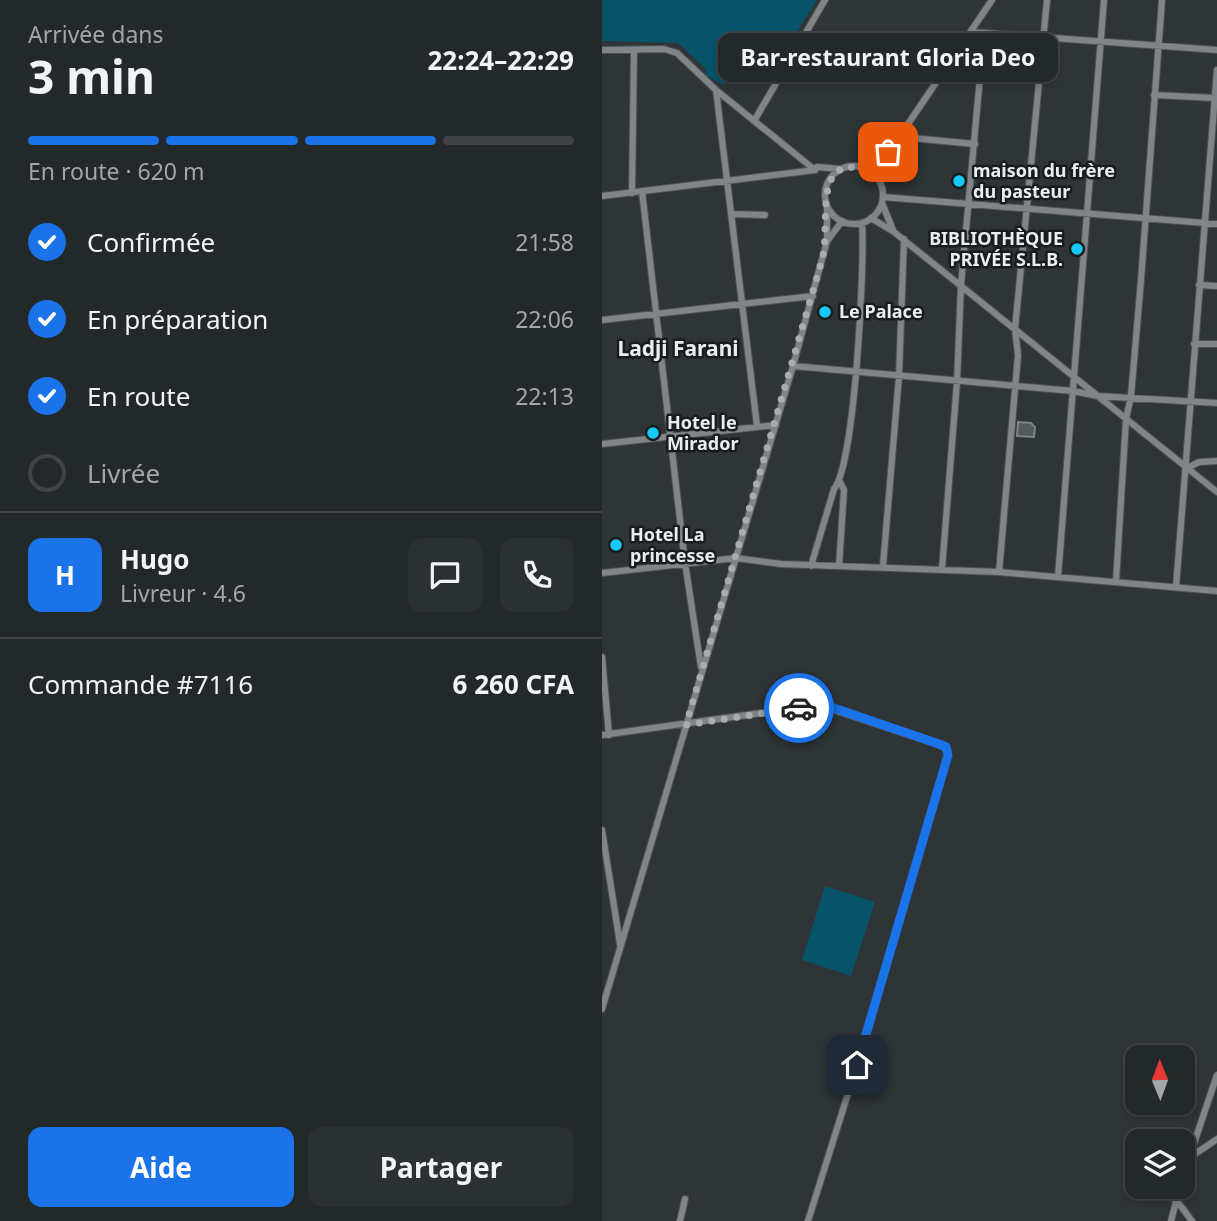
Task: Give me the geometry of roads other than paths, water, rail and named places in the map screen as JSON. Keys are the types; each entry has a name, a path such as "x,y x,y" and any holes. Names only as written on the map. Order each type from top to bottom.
{"street":[{"path":"754,121 825,0"},
{"path":"894,232 878,179 888,152 901,137 992,0"},
{"path":"999,572 1018,355 1015,329 1047,0"},
{"path":"1058,577 1104,0"},
{"path":"1116,582 1126,419 1131,396 1162,0"},
{"path":"971,32 1217,50"},
{"path":"942,569 957,382 961,285 984,33"},
{"path":"602,50 664,49 677,53 716,90 816,169 828,182"},
{"path":"632,193 634,50"},
{"path":"1176,587 1204,223 1215,129 1217,69"},
{"path":"716,90 757,426"},
{"path":"1154,95 1214,98"},
{"path":"901,137 975,144"},
{"path":"602,196 816,169 860,167 888,152"},
{"path":"860,167 878,179"},
{"path":"602,1009 813,296 827,242 825,190 828,182 841,169"},
{"path":"642,191 685,563 702,668"},
{"path":"883,200 1028,207 1217,224"},
{"path":"827,207 842,221 862,223 871,218 883,200"},
{"path":"731,214 765,215"},
{"path":"871,218 904,239 1217,492"},
{"path":"827,242 842,221"},
{"path":"811,566 834,489 840,482 855,372 862,223"},
{"path":"883,566 899,376 904,239"},
{"path":"1199,285 1217,286"},
{"path":"602,320 813,296"},
{"path":"1194,344 1217,344"},
{"path":"793,366 1073,391 1098,396 1217,403"},
{"path":"602,444 776,425"},
{"path":"1186,468 1199,461 1217,461"},
{"path":"839,566 844,490 840,482"},
{"path":"602,573 736,558 811,566 883,566 999,572 1217,591"},
{"path":"602,657 606,735 828,706 946,747 948,755 808,1221"},
{"path":"602,830 621,946"},
{"path":"1195,1137 1217,1075"},
{"path":"1195,1154 1217,1139"},
{"path":"680,1221 685,1199"},
{"path":"1171,1221 1177,1201"},
{"path":"1177,1201 1192,1221"}],"place":[{"name":"Bar-restaurant Gloria Deo","path":"888,152"},
{"name":"maison du frère du pasteur","path":"959,181"},
{"name":"BIBLIOTHÈQUE PRIVÉE S.L.B.","path":"1077,249"},
{"name":"Le Palace","path":"825,312"},
{"name":"Hotel le Mirador","path":"653,433"},
{"name":"Hotel La princesse","path":"616,545"}],"district":[{"name":"Ladji Farani","path":"678,349"}]}
